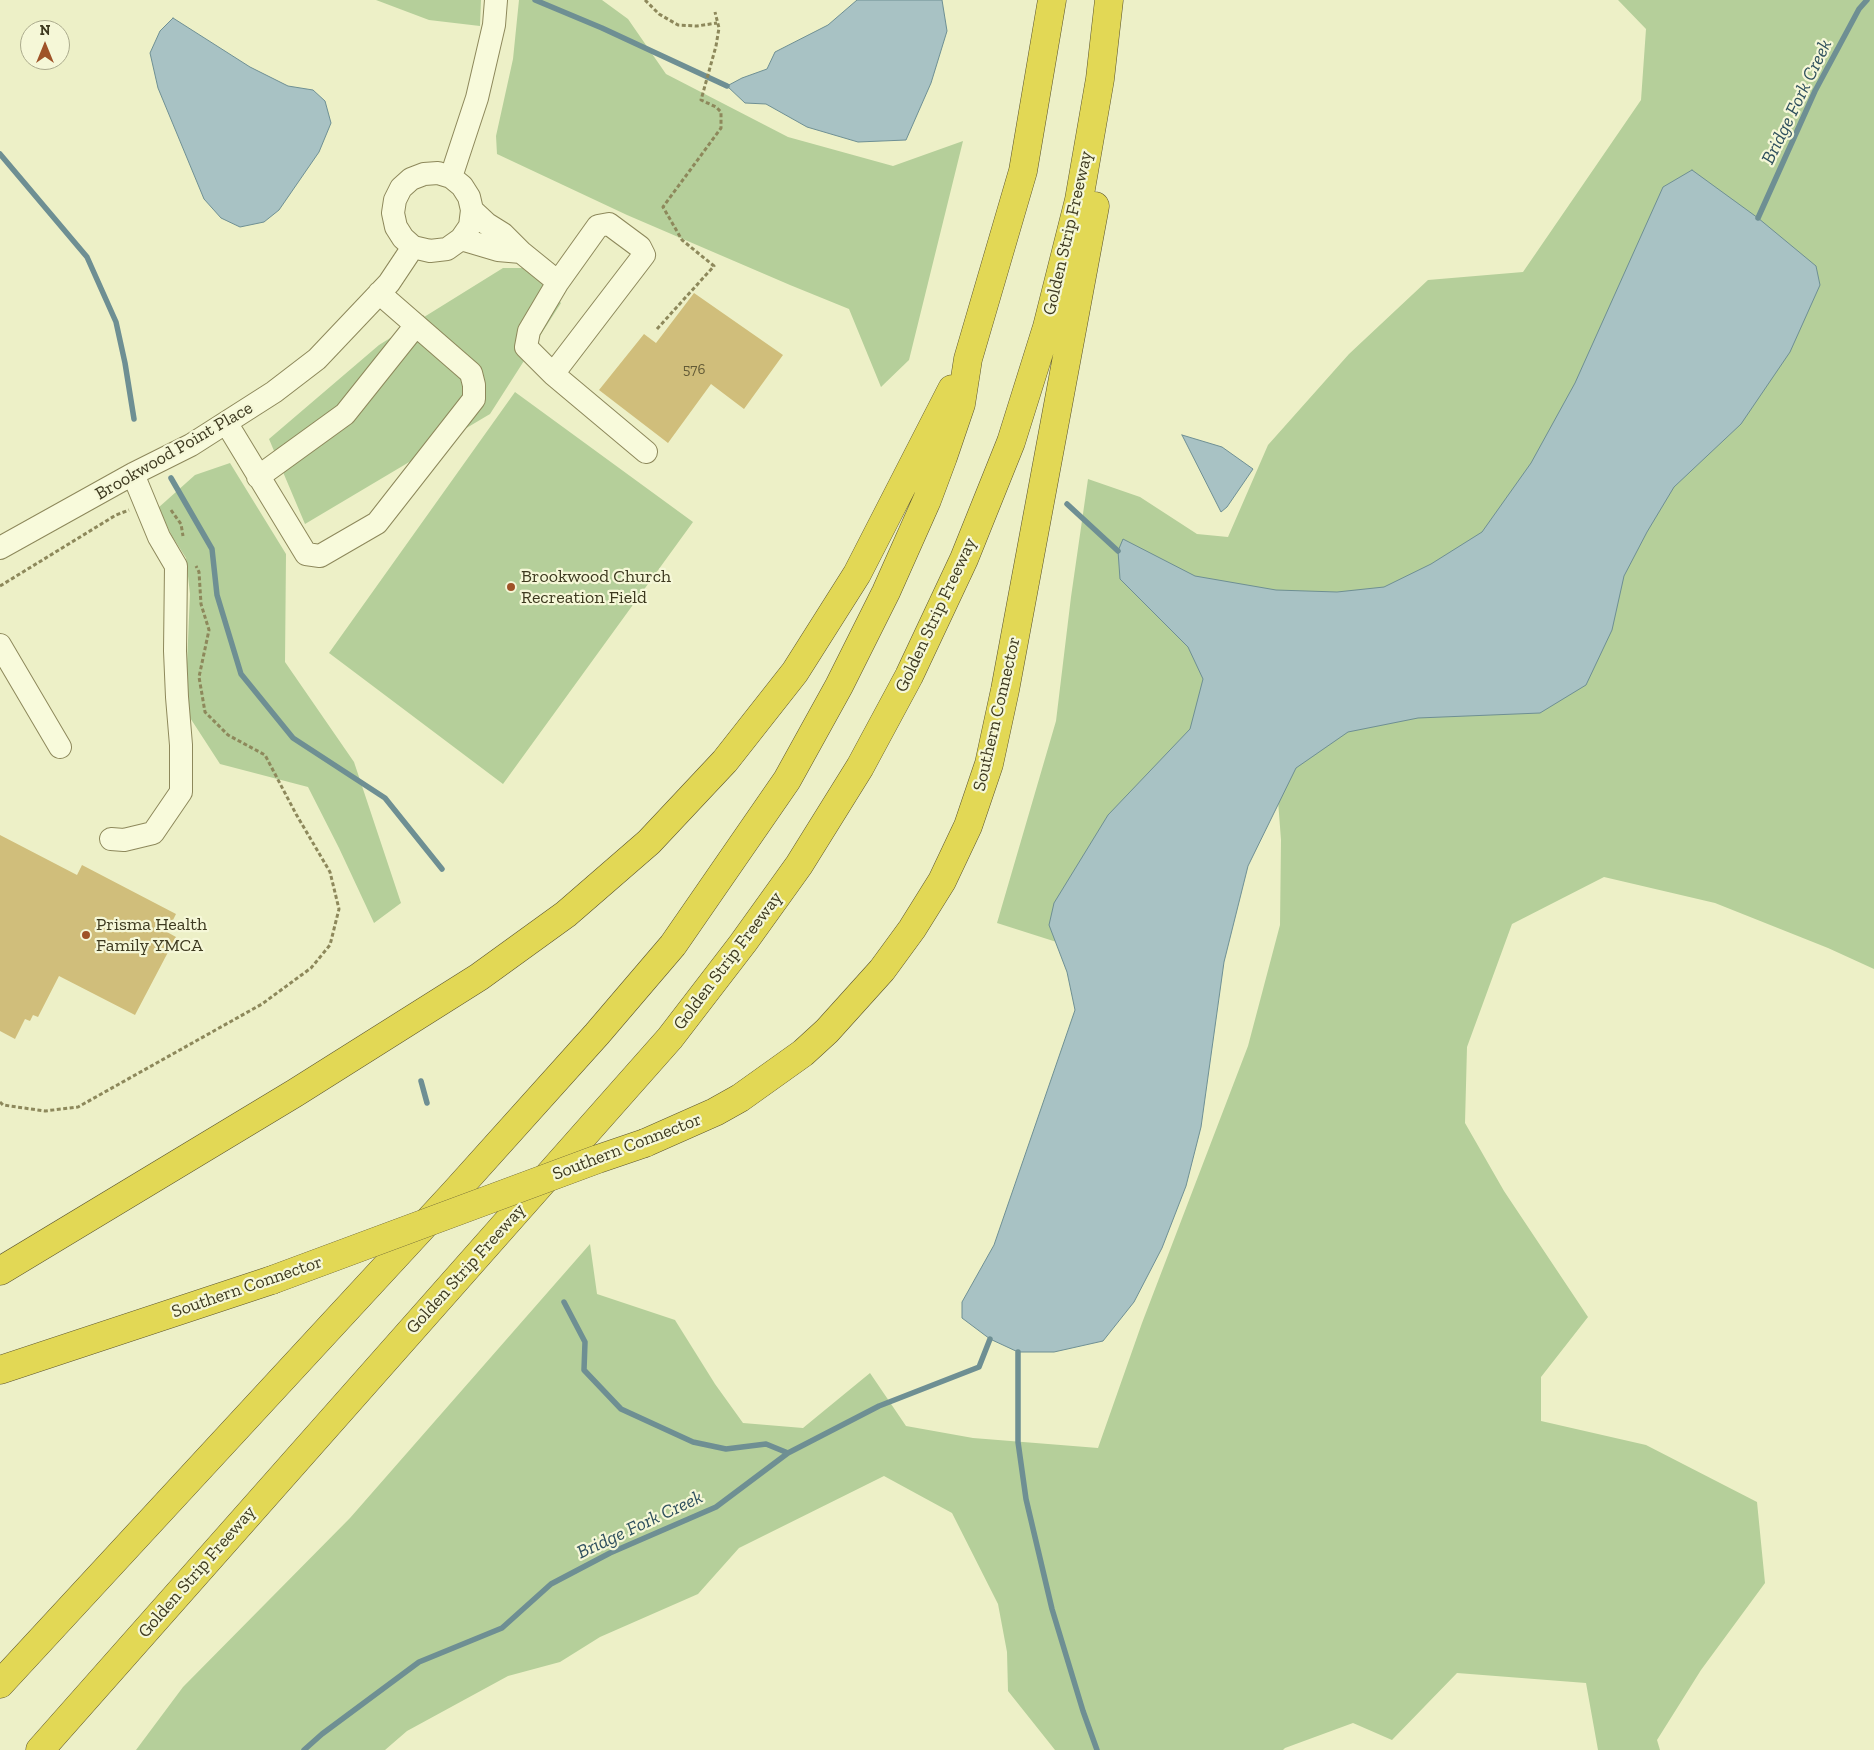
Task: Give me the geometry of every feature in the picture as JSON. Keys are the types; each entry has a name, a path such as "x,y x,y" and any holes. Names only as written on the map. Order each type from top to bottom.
{"highway":[{"path":"0,1684 597,1034 673,945 787,780 840,686 886,592 927,500 961,404 968,359 1023,171 1052,0"},
{"name":"Golden Strip Freeway","path":"40,1750 670,1038 743,943 793,873 860,767 909,676 964,559 1011,442 1047,328 1079,200 1100,79 1109,0"},
{"name":"Southern Connector","path":"0,1370 272,1280 645,1143 708,1115 740,1098 804,1052 827,1032 882,970 912,929 942,881 968,826 989,764 1005,690 1080,291 1116,73 1114,0"},
{"path":"0,1271 295,1093 479,977 566,914 649,842 725,761 795,672 857,574 911,466 968,359"}],"street":[{"path":"451,177 477,98 494,26 496,0"},
{"path":"438,173 451,177 462,186 469,197 472,210 470,226 461,239 447,249 430,252 413,247 403,238 396,227 393,214 395,200 401,188 411,179 424,174 438,173"},
{"path":"472,210 558,282"},
{"path":"552,374 644,255 640,247 609,224 598,226 558,282 528,331 526,347 552,374 646,452"},
{"path":"461,239 498,250 521,252"},
{"name":"Brookwood Point Place","path":"0,548 133,474 191,445 227,424 274,392 317,359 389,283 413,247"},
{"path":"227,424 306,554 320,556 377,522 474,399 474,385 471,373 379,293"},
{"path":"258,477 345,414 416,325"},
{"path":"111,839 124,840 153,832 181,792 181,745 177,697 176,566 159,537 133,474"},
{"path":"0,645 60,747"}],"path":[{"path":"645,0 659,14 678,25 697,26 717,22"},
{"path":"657,329 714,266 682,240 663,207 721,128 721,112 701,100 719,28 715,12"}],"green space":[{"path":"376,0 481,0 480,26 429,20"},
{"path":"519,0 602,0 628,19 666,74 788,137 893,166 963,141 909,360 881,387 849,309 627,215 497,154 496,136 513,59"},
{"path":"1618,0 1874,0 1874,969 1828,948 1715,903 1604,877 1512,924 1467,1047 1465,1123 1504,1191 1588,1317 1541,1377 1541,1421 1646,1445 1757,1502 1765,1583 1701,1670 1657,1740 1660,1750 1598,1750 1586,1683 1457,1673 1392,1740 1353,1723 1283,1750 1055,1750 1008,1691 1007,1652 998,1604 952,1513 884,1476 739,1548 698,1594 600,1637 560,1662 508,1676 407,1731 385,1750 136,1750 183,1687 350,1518 590,1244 597,1294 675,1320 715,1384 743,1423 803,1428 870,1373 906,1426 973,1438 1098,1448 1142,1323 1248,1046 1280,925 1281,840 1277,787 1091,953 997,923 1056,721 1088,479 1140,497 1197,534 1228,537 1268,445 1349,354 1428,280 1523,272 1641,100 1646,29"},
{"path":"503,268 527,268 561,303 490,414 305,524 269,439 379,345"},
{"name":"Brookwood Church Recreation Field","path":"515,392 693,522 503,784 329,653"},
{"path":"230,463 286,554 285,662 354,762 401,903 374,923 308,787 220,764 185,710 190,594 186,558 158,508 195,475"}],"water":[{"path":"857,0 942,0 947,31 931,83 906,140 858,142 807,127 766,104 745,103 727,86 767,69 775,52 828,25"},
{"path":"173,18 250,67 288,86 313,90 325,101 331,123 319,152 279,210 264,222 240,227 221,218 204,199 158,88 150,53 160,31"},
{"path":"1692,170 1758,218 1816,266 1820,285 1790,352 1741,424 1674,487 1624,576 1612,630 1586,685 1540,713 1418,718 1348,732 1296,768 1248,866 1224,962 1201,1127 1186,1186 1162,1248 1134,1302 1103,1341 1054,1352 1018,1352 990,1339 962,1318 962,1302 994,1245 1075,1010 1067,972 1049,925 1054,903 1108,815 1190,729 1203,679 1188,647 1120,579 1118,551 1123,539 1195,576 1276,590 1337,592 1384,587 1431,564 1482,532 1531,463 1575,383 1663,187"},
{"path":"1182,435 1222,447 1253,469 1227,507 1221,512"}],"building":[{"path":"694,293 783,355 744,409 711,384 668,443 599,390 644,334 656,343"},
{"name":"Prisma Health Family YMCA","path":"0,835 77,875 82,865 176,914 167,932 176,937 135,1015 59,976 38,1017 33,1015 30,1021 25,1019 15,1039 0,1031"}],"waterway":[{"path":"535,0 602,28 727,86"},
{"name":"Bridge Fork Creek","path":"1758,218 1815,91 1859,9 1867,0"},
{"path":"0,154 87,257 116,322 134,419"},
{"path":"171,478 212,549 217,595 241,674 293,738 385,798 442,869"},
{"path":"1067,504 1118,551"},
{"path":"421,1081 427,1103"},
{"path":"564,1302 585,1342 584,1370 621,1409 693,1442 726,1449 766,1444 788,1453"},
{"name":"Bridge Fork Creek","path":"304,1750 322,1734 419,1662 502,1628 551,1584 610,1553 716,1507 788,1453 879,1406 979,1367 990,1339"},
{"path":"1018,1352 1018,1442 1026,1499 1052,1609 1097,1750"}],"place":[{"name":"Brookwood Church Recreation Field","path":"511,587"},
{"name":"Prisma Health Family YMCA","path":"86,935"}]}
